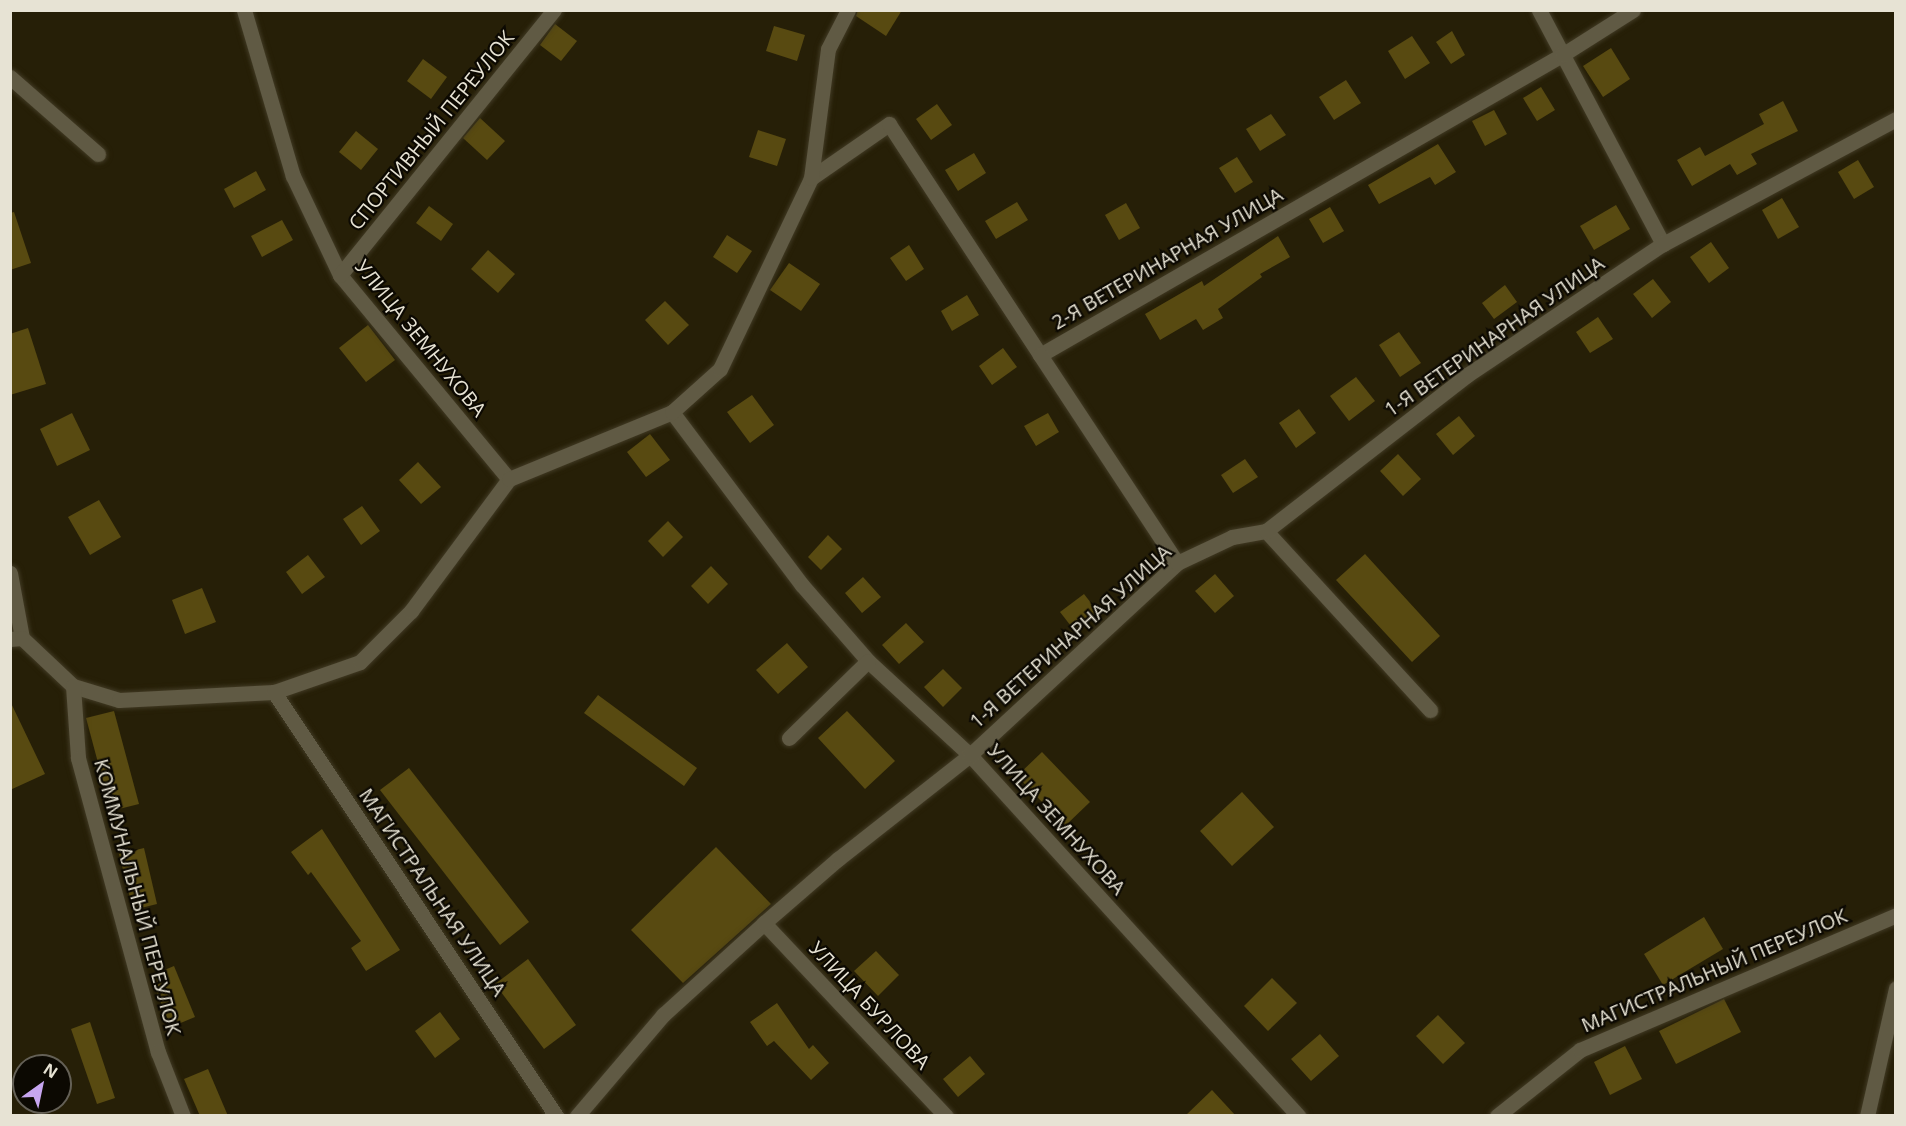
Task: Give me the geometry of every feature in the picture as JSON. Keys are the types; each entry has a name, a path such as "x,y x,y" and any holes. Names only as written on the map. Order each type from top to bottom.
{"street":[{"name":"УЛИЦА ЗЕМНУХОВА","path":"244,10 293,176 340,275 509,479"},
{"name":"СПОРТИВНЫЙ ПЕРЕУЛОК","path":"340,275 554,10"},
{"path":"10,573 16,639 73,686 119,700 274,692 360,662 411,611 509,479 672,412 720,369 811,178 828,49 848,10"},
{"path":"1539,10 1663,244"},
{"name":"2-Я ВЕТЕРИНАРНАЯ УЛИЦА","path":"811,178 889,124 1040,355 1562,55 1633,10"},
{"path":"10,77 98,154"},
{"name":"1-Я ВЕТЕРИНАРНАЯ УЛИЦА","path":"577,1116 663,1015 764,922 838,859 970,755 1177,563 1232,537 1266,531 1467,375 1663,244 1896,119"},
{"path":"1040,355 1177,563"},
{"name":"УЛИЦА ЗЕМНУХОВА","path":"672,412 802,585 868,661 970,755 1299,1116"},
{"path":"1266,531 1431,710"},
{"path":"789,738 868,661"},
{"name":"КОММУНАЛЬНЫЙ ПЕРЕУЛОК","path":"73,686 78,758 158,1052 183,1116"},
{"name":"МАГИСТРАЛЬНАЯ УЛИЦА","path":"274,692 556,1116"},
{"name":"МАГИСТРАЛЬНЫЙ ПЕРЕУЛОК","path":"1497,1116 1580,1050 1896,915"},
{"name":"УЛИЦА БУРЛОВА","path":"764,922 946,1116"},
{"path":"1867,1116 1896,988"}],"building":[{"path":"858,10 902,10 886,36 856,16"},
{"path":"555,24 577,41 561,61 540,45"},
{"path":"774,26 805,35 797,61 766,51"},
{"path":"1452,31 1465,55 1451,64 1436,42"},
{"path":"1412,36 1430,63 1405,79 1388,51"},
{"path":"1611,48 1630,79 1603,97 1583,66"},
{"path":"423,59 447,77 431,99 407,81"},
{"path":"1346,80 1361,103 1334,120 1319,97"},
{"path":"1541,87 1555,110 1537,121 1523,98"},
{"path":"1783,101 1798,131 1751,154 1757,164 1737,175 1730,164 1692,186 1677,160 1700,147 1705,156 1764,124 1759,114"},
{"path":"937,104 952,125 931,140 916,119"},
{"path":"1494,110 1507,134 1485,146 1472,121"},
{"path":"1271,114 1286,135 1260,151 1246,129"},
{"path":"480,118 505,141 487,160 463,138"},
{"path":"758,130 786,139 777,166 749,157"},
{"path":"356,131 378,149 361,170 339,152"},
{"path":"1438,144 1456,172 1435,185 1430,177 1379,204 1368,185"},
{"path":"974,153 986,173 958,191 945,170"},
{"path":"1237,157 1253,182 1235,193 1219,168"},
{"path":"1858,160 1874,187 1854,199 1838,172"},
{"path":"256,171 266,190 234,208 224,189"},
{"path":"1782,198 1799,227 1778,239 1762,210"},
{"path":"1017,202 1028,220 996,239 985,221"},
{"path":"1126,203 1140,228 1119,240 1105,215"},
{"path":"1616,205 1630,229 1594,250 1580,226"},
{"path":"429,206 453,224 441,241 416,223"},
{"path":"1330,207 1344,231 1323,243 1309,219"},
{"path":"14,212 31,263 10,270 10,213"},
{"path":"282,220 293,240 262,257 251,236"},
{"path":"727,235 752,251 737,273 713,257"},
{"path":"1278,236 1290,257 1260,274 1262,277 1218,309 1223,318 1203,330 1196,319 1160,340 1145,314 1202,281 1204,286"},
{"path":"1711,242 1729,268 1709,283 1690,257"},
{"path":"909,245 924,269 906,281 890,258"},
{"path":"488,250 515,274 498,293 471,269"},
{"path":"789,263 820,284 801,311 770,290"},
{"path":"1653,279 1671,302 1652,318 1633,294"},
{"path":"1505,285 1517,302 1494,319 1482,303"},
{"path":"967,295 979,315 952,331 941,311"},
{"path":"665,301 689,325 668,345 645,320"},
{"path":"1598,317 1613,339 1590,353 1576,332"},
{"path":"368,325 395,360 366,382 339,348"},
{"path":"28,328 46,384 10,395 10,334"},
{"path":"1399,332 1421,363 1400,377 1379,345"},
{"path":"1003,348 1017,367 992,385 979,366"},
{"path":"1356,377 1375,401 1349,421 1330,396"},
{"path":"752,395 774,425 750,443 727,412"},
{"path":"1299,409 1316,433 1296,448 1279,423"},
{"path":"72,413 90,450 57,466 40,429"},
{"path":"1048,413 1059,432 1036,446 1024,426"},
{"path":"1459,416 1475,436 1453,455 1436,434"},
{"path":"650,434 670,460 646,477 627,452"},
{"path":"1398,454 1421,479 1403,496 1380,471"},
{"path":"1245,459 1258,477 1233,493 1221,475"},
{"path":"418,462 441,487 421,504 399,480"},
{"path":"99,500 121,537 90,555 68,517"},
{"path":"362,506 380,531 361,545 343,519"},
{"path":"668,521 683,537 663,557 648,541"},
{"path":"828,535 842,549 821,570 808,557"},
{"path":"1365,554 1440,636 1412,662 1336,580"},
{"path":"308,555 325,577 302,594 286,572"},
{"path":"711,566 728,584 708,604 691,586"},
{"path":"1215,574 1234,596 1215,613 1195,591"},
{"path":"863,577 881,597 862,613 845,593"},
{"path":"202,588 216,622 185,634 172,600"},
{"path":"1084,594 1098,612 1074,630 1060,612"},
{"path":"906,623 924,642 899,664 882,645"},
{"path":"787,643 808,667 778,694 756,670"},
{"path":"943,669 962,688 943,707 924,687"},
{"path":"598,695 697,768 684,786 584,713"},
{"path":"10,701 45,774 10,790"},
{"path":"114,711 139,804 111,811 86,718"},
{"path":"847,711 895,761 865,789 818,738"},
{"path":"1042,752 1090,802 1065,826 1017,776"},
{"path":"409,768 529,922 500,945 380,790"},
{"path":"1242,792 1274,827 1232,866 1200,831"},
{"path":"322,829 400,950 366,971 351,948 361,941 311,872 308,875 291,852"},
{"path":"716,847 771,904 683,983 631,930"},
{"path":"144,848 157,904 133,910 119,854"},
{"path":"1704,917 1723,949 1663,985 1644,954"},
{"path":"876,951 899,975 878,996 854,971"},
{"path":"528,959 576,1025 544,1049 495,984"},
{"path":"174,966 195,1017 171,1027 150,976"},
{"path":"1272,978 1297,1003 1268,1031 1244,1006"},
{"path":"1724,999 1741,1032 1676,1064 1659,1031"},
{"path":"777,1003 809,1049 813,1045 829,1063 811,1080 774,1041 767,1046 750,1022"},
{"path":"440,1012 460,1039 435,1058 415,1031"},
{"path":"1438,1015 1465,1043 1443,1064 1416,1036"},
{"path":"90,1022 115,1098 97,1104 71,1029"},
{"path":"1320,1034 1339,1056 1311,1081 1291,1059"},
{"path":"1625,1046 1642,1079 1610,1095 1594,1062"},
{"path":"970,1056 985,1074 958,1097 943,1079"},
{"path":"208,1069 228,1116 200,1116 184,1079"},
{"path":"1212,1090 1236,1116 1185,1116"}]}
